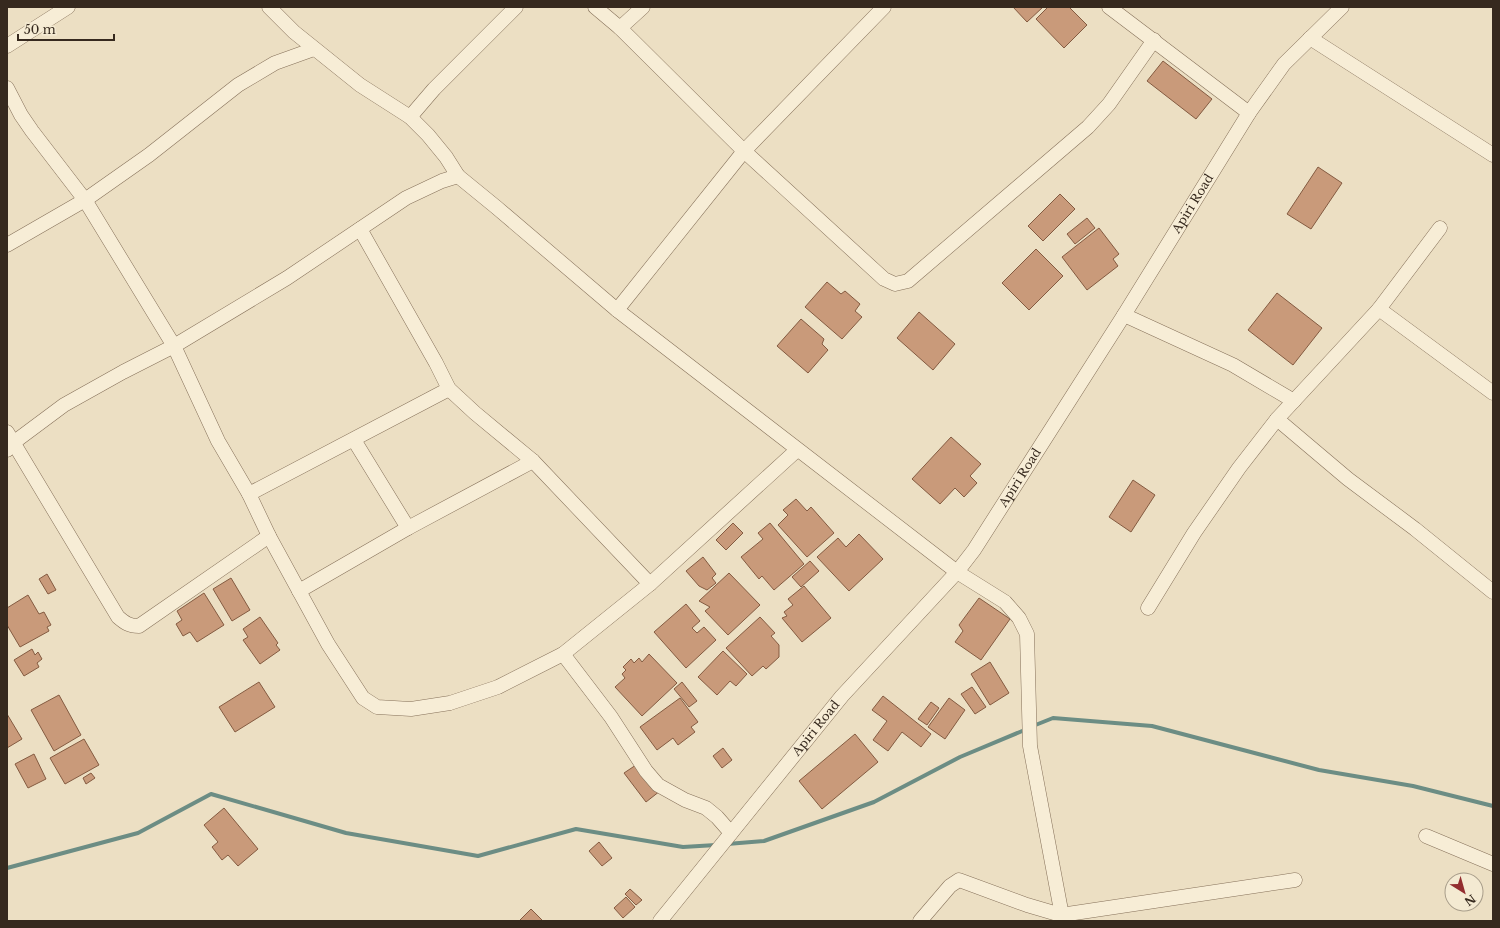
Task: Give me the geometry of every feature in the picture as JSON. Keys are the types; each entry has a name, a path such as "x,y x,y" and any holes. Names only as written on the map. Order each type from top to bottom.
{"street":[{"path":"7,46 68,7"},
{"path":"269,7 294,32 360,85 410,117 428,135 446,157 458,176 617,310 957,572 1005,602 1019,618 1028,634 1030,746 1062,918"},
{"path":"410,117 434,89 516,7"},
{"path":"595,7 620,28 744,151 884,279 895,284 908,280 1088,127 1109,104 1154,40"},
{"path":"620,28 643,7"},
{"path":"617,310 744,151 884,7"},
{"name":"Apiri Road","path":"660,921 842,696 957,572 974,550 1124,315 1249,113 1284,64 1342,7"},
{"path":"1114,8 1249,113"},
{"path":"1310,38 1493,156"},
{"path":"7,245 85,200 149,155 238,86 276,63 314,49"},
{"path":"7,88 21,115 32,131 85,200 174,346 218,441 250,494 269,536 328,644 363,698 378,707 411,709 450,703 498,687 563,654 650,584 797,450"},
{"path":"269,536 139,626 132,626 125,623 118,617 9,442 64,405 174,346 287,278 406,198 442,181 458,176"},
{"path":"1148,608 1194,533 1239,468 1277,419 1379,310 1440,228"},
{"path":"360,229 436,363 449,389 474,413 533,461 650,584"},
{"path":"1379,310 1493,393"},
{"path":"1124,315 1233,365 1294,401"},
{"path":"250,494 449,389"},
{"path":"1277,419 1348,479 1415,529 1493,592"},
{"path":"354,440 408,528"},
{"path":"299,591 408,528 533,461"},
{"path":"563,654 611,717 646,771 658,785 684,800 706,808 717,817 731,833"},
{"path":"1426,836 1493,864"},
{"path":"920,921 950,886 959,880 1062,918 1295,880"}],"building":[{"path":"1013,7 1043,7 1027,22"},
{"path":"1048,7 1069,7 1087,25 1064,48 1036,19"},
{"path":"1163,61 1212,99 1196,119 1147,81"},
{"path":"1318,167 1342,183 1311,229 1287,214"},
{"path":"1060,194 1075,209 1043,241 1028,226"},
{"path":"1087,218 1095,228 1075,244 1067,234"},
{"path":"1099,228 1119,254 1113,259 1118,266 1087,290 1062,257"},
{"path":"1036,249 1063,276 1029,310 1002,283"},
{"path":"827,282 841,294 845,291 860,304 855,311 862,317 842,339 805,307"},
{"path":"1277,293 1322,328 1293,365 1248,330"},
{"path":"919,312 955,344 933,370 897,338"},
{"path":"801,319 824,339 822,344 828,350 808,373 777,346"},
{"path":"951,437 981,464 970,476 977,483 964,497 955,488 940,504 912,479"},
{"path":"1133,480 1155,495 1131,532 1109,517"},
{"path":"796,499 807,511 811,507 834,533 807,557 778,525 788,515 783,510"},
{"path":"733,523 743,533 726,550 716,540"},
{"path":"770,523 804,564 774,590 762,576 759,579 741,557 763,539 758,533"},
{"path":"859,534 883,559 849,591 817,557 838,538 846,547"},
{"path":"703,557 716,574 712,578 716,583 707,590 699,586 686,571"},
{"path":"810,561 819,571 801,587 792,577"},
{"path":"729,573 760,605 728,635 705,611 710,607 699,601"},
{"path":"47,574 56,590 48,594 39,579"},
{"path":"231,578 250,610 232,621 213,589"},
{"path":"804,586 831,618 802,642 782,618 787,616 784,612 793,605 788,599"},
{"path":"204,593 224,625 197,642 190,632 183,636 176,624 182,620 177,611"},
{"path":"28,595 39,614 44,612 51,625 47,627 49,631 20,647 7,625 7,608"},
{"path":"979,598 1010,619 981,660 955,642 963,631 959,625"},
{"path":"686,604 700,621 692,628 697,633 704,627 716,640 686,668 654,632"},
{"path":"260,617 278,643 276,645 280,650 260,664 243,640 248,637 243,629"},
{"path":"760,617 775,633 771,636 779,645 779,657 766,669 763,666 752,676 726,648"},
{"path":"32,649 35,655 38,652 42,659 37,663 39,667 24,676 14,660"},
{"path":"723,651 747,674 736,686 730,681 717,695 698,677"},
{"path":"649,654 677,683 642,716 615,687 625,678 622,674 626,670 623,667 631,659 634,663 639,658 642,662"},
{"path":"990,662 1009,693 990,705 971,674"},
{"path":"259,682 275,707 235,732 219,707"},
{"path":"682,682 697,701 689,707 674,689"},
{"path":"972,687 986,707 975,714 961,694"},
{"path":"59,695 81,735 54,751 31,710"},
{"path":"883,696 931,734 921,747 902,732 888,751 873,740 887,721 872,710"},
{"path":"680,698 698,722 691,727 695,732 678,745 673,738 657,750 640,727"},
{"path":"949,698 965,710 945,739 928,727"},
{"path":"931,702 939,708 927,725 918,719"},
{"path":"7,714 22,739 7,748"},
{"path":"855,734 878,762 822,809 799,781"},
{"path":"84,739 99,765 65,784 50,758"},
{"path":"723,748 732,760 722,768 713,756"},
{"path":"34,754 46,779 28,788 15,764"},
{"path":"639,763 660,791 646,802 624,773"},
{"path":"91,773 95,778 86,784 83,778"},
{"path":"224,808 258,849 238,866 228,855 222,860 212,847 218,842 204,825"},
{"path":"599,842 612,858 602,866 589,851"},
{"path":"630,889 642,900 636,905 625,894"},
{"path":"626,897 635,907 623,918 614,908"},
{"path":"531,909 543,921 519,921"}],"waterway":[{"path":"1033,726 1053,718 1152,726 1319,770 1413,786 1493,806"},
{"path":"727,844 764,841 874,802 960,757 1027,729"},
{"path":"7,868 138,833 211,794 346,833 478,856 576,829 683,847 716,845"}]}
